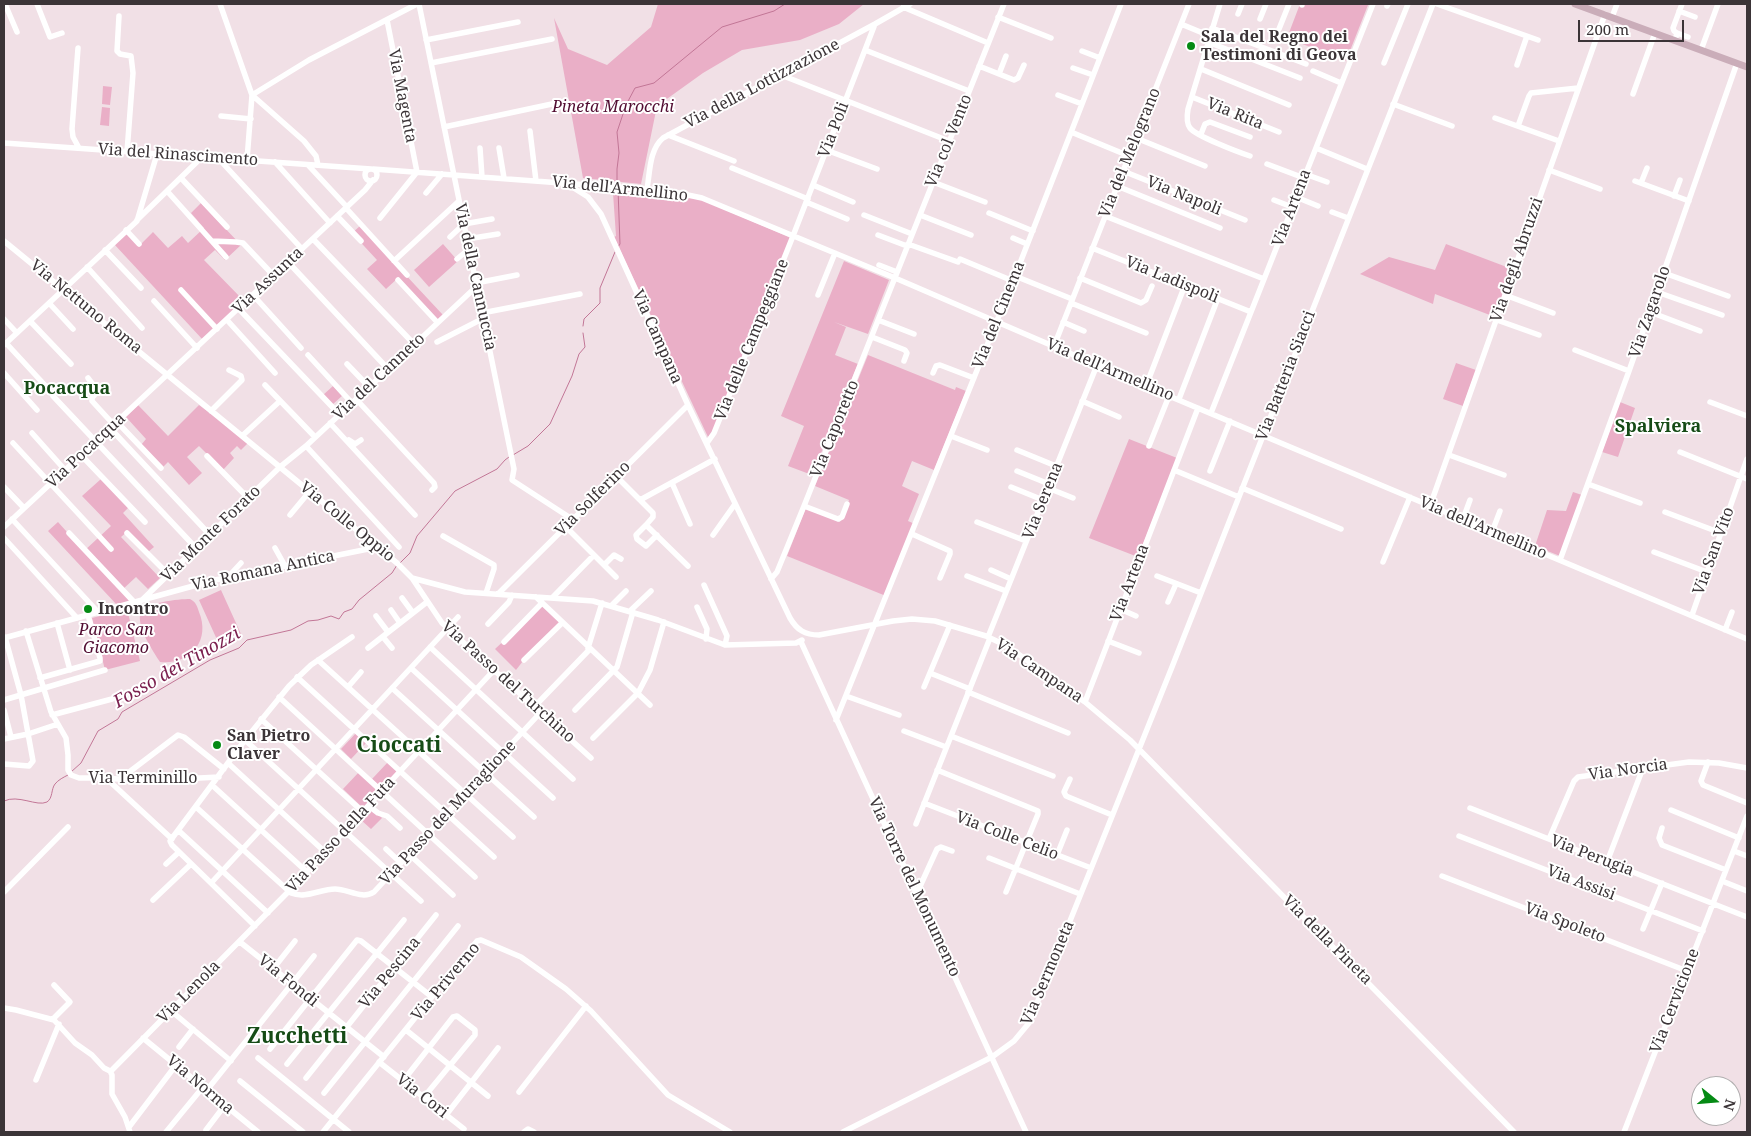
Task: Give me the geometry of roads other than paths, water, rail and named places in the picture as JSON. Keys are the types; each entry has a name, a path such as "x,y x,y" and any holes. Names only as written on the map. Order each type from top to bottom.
{"main road":[{"path":"1575,4 1655,33 1676,37 1701,50 1747,67"}],"street":[{"path":"5,4 17,32"},
{"path":"37,4 50,37 62,33"},
{"path":"220,4 252,95 248,160"},
{"path":"252,95 309,60 418,4"},
{"name":"Via della Cannuccia","path":"418,4 514,470 513,481 572,519"},
{"name":"Via della Lottizzazione","path":"647,189 655,149 660,140 910,4"},
{"name":"Via col Vento","path":"896,275 1004,4"},
{"name":"Via del Cinema","path":"836,720 876,625 1033,231 1094,75 1119,4"},
{"name":"Via del Melograno","path":"1054,346 1189,4"},
{"path":"1220,4 1187,114 1188,125 1192,130 1218,144 1250,156"},
{"path":"1238,14 1242,4"},
{"path":"1260,19 1266,4"},
{"path":"1279,29 1289,4"},
{"name":"Via Artena","path":"1211,413 1373,4"},
{"path":"1384,63 1408,4"},
{"path":"1435,4 1538,40"},
{"name":"Via Batteria Siacci","path":"1139,749 1367,169 1435,4"},
{"name":"Via degli Abruzzi","path":"1430,506 1578,88 1608,16 1616,4"},
{"path":"1682,4 1673,29 1676,37 1688,37"},
{"path":"1701,50 1718,4"},
{"path":"903,7 988,43"},
{"path":"1679,11 1695,17"},
{"path":"119,16 117,50 120,54 130,55 133,72 127,152"},
{"path":"998,17 1051,38"},
{"name":"Via Magenta","path":"387,20 417,172"},
{"path":"426,40 518,22"},
{"name":"Via Poli","path":"793,236 875,24"},
{"path":"1181,24 1209,39 1300,78"},
{"path":"1212,28 1306,64"},
{"path":"1633,94 1655,33"},
{"path":"1517,65 1527,36"},
{"path":"431,63 552,39"},
{"path":"78,48 72,131 79,148"},
{"path":"865,50 969,91"},
{"path":"1082,51 1100,58"},
{"path":"999,74 1006,56"},
{"name":"Via Zagarolo","path":"1560,560 1664,273 1737,63"},
{"path":"979,66 1016,80 1024,65"},
{"path":"1073,68 1094,75"},
{"path":"1201,69 1289,105"},
{"path":"1312,71 1342,83"},
{"path":"781,75 949,141"},
{"path":"1518,126 1531,93 1578,88"},
{"path":"252,95 302,139 316,156 318,165"},
{"path":"1058,95 1082,104"},
{"name":"Via Rita","path":"1192,97 1279,132"},
{"path":"444,127 566,101"},
{"path":"1393,104 1452,126"},
{"path":"221,116 251,120"},
{"path":"1495,118 1559,141"},
{"path":"1201,134 1205,124 1210,122 1250,137"},
{"path":"530,131 536,181"},
{"path":"1071,132 1129,156"},
{"path":"668,135 734,161"},
{"path":"1136,138 1205,166"},
{"name":"Via del Rinascimento","path":"4,142 454,175"},
{"path":"480,148 482,177"},
{"path":"499,148 504,178"},
{"path":"1316,148 1367,169"},
{"path":"826,150 878,170"},
{"path":"136,220 157,154"},
{"path":"196,548 5,344 202,157"},
{"path":"218,158 302,249"},
{"path":"275,162 330,223"},
{"path":"1267,164 1327,182"},
{"path":"308,165 407,275"},
{"path":"352,167 370,179 377,174 372,169"},
{"path":"732,168 847,219"},
{"path":"1647,168 1638,182 1689,201"},
{"name":"Via Assunta","path":"168,375 368,187 370,179 366,171 372,169"},
{"path":"1549,170 1600,189"},
{"name":"Via del Rinascimento","path":"370,179 392,171"},
{"name":"Via Napoli","path":"1123,171 1245,220"},
{"path":"380,218 417,172"},
{"path":"426,192 442,174"},
{"name":"Via dell'Armellino","path":"454,175 613,186 677,192 694,196 896,275 996,322 1169,396 1747,639"},
{"path":"181,178 227,227"},
{"path":"1674,196 1680,180"},
{"path":"933,182 985,202"},
{"name":"Via Campana","path":"565,183 582,192 593,202 599,212 771,579 791,620 804,633 822,635 912,619 932,620 989,637 1014,650 1084,702 1116,727 1139,749"},
{"path":"813,186 853,202"},
{"path":"1117,186 1220,228"},
{"path":"167,191 226,257"},
{"path":"1296,197 1318,206"},
{"path":"1274,200 1292,207"},
{"path":"394,261 459,201"},
{"path":"1332,212 1348,218"},
{"path":"990,213 1033,231"},
{"path":"864,215 912,234"},
{"path":"920,215 971,235"},
{"path":"338,216 361,241"},
{"path":"1105,216 1264,279"},
{"path":"450,237 464,224 492,219"},
{"path":"126,230 139,244"},
{"path":"467,239 498,234"},
{"path":"878,235 1014,278 1146,333"},
{"name":"Via delle Campeggiane","path":"707,443 714,434 793,236"},
{"path":"1012,238 1027,244"},
{"path":"313,239 414,344"},
{"name":"Via Nettuno Roma","path":"4,240 211,411"},
{"path":"212,241 244,244 274,276"},
{"name":"Via Ladispoli","path":"1092,248 1251,312"},
{"path":"457,259 469,249"},
{"path":"105,250 141,288"},
{"path":"820,294 836,253"},
{"path":"288,262 388,369"},
{"path":"879,265 896,275"},
{"path":"86,267 142,328"},
{"path":"1664,273 1728,296"},
{"path":"476,285 516,275"},
{"name":"Via Caporetto","path":"771,579 777,572 896,275"},
{"path":"1080,278 1141,302 1147,300 1152,286"},
{"path":"398,280 437,322"},
{"name":"Via del Canneto","path":"280,468 306,446 476,285"},
{"path":"1146,386 1185,285"},
{"path":"181,290 217,329"},
{"path":"1657,292 1722,315"},
{"path":"437,342 483,316 580,294"},
{"path":"253,295 301,348"},
{"path":"1505,295 1553,313"},
{"path":"1178,399 1218,298"},
{"path":"154,301 197,348"},
{"path":"48,303 73,329"},
{"path":"239,309 339,414"},
{"path":"1650,312 1700,331"},
{"path":"4,319 17,333"},
{"path":"226,320 275,373"},
{"path":"878,320 914,334"},
{"path":"1497,320 1539,335"},
{"path":"30,321 71,364"},
{"path":"1063,322 1084,331"},
{"path":"872,337 906,350 904,361"},
{"path":"1575,350 1629,371"},
{"path":"308,355 434,483 435,487 432,490"},
{"path":"347,364 369,386"},
{"path":"933,373 936,366 940,365 974,378"},
{"name":"Via Serena","path":"916,824 1097,365"},
{"path":"211,411 242,380 241,376 229,370"},
{"path":"4,373 37,410"},
{"name":"Via Pocacqua","path":"4,527 168,375"},
{"path":"88,378 98,391 92,398 92,401 210,535"},
{"path":"266,386 314,437"},
{"path":"1149,446 1169,396"},
{"path":"242,436 280,401"},
{"path":"1082,401 1119,417"},
{"path":"1710,402 1747,416"},
{"name":"Via Solferino","path":"498,594 688,405"},
{"name":"Via Artena","path":"1084,702 1198,408"},
{"name":"Via Colle Oppio","path":"211,411 378,547 412,578"},
{"path":"1210,471 1230,421"},
{"path":"331,422 352,443 355,444 361,440"},
{"path":"331,422 415,515"},
{"path":"114,425 161,468"},
{"path":"32,433 65,470"},
{"path":"951,436 987,450"},
{"path":"13,444 111,549"},
{"path":"306,446 399,546"},
{"path":"1017,450 1056,466"},
{"path":"1680,452 1705,461 1715,468 1744,478"},
{"path":"81,455 145,522"},
{"path":"1449,455 1504,475"},
{"path":"207,456 248,498"},
{"path":"640,500 715,459"},
{"name":"Via San Vito","path":"1692,615 1721,533 1744,478 1747,459"},
{"name":"Via Monte Forato","path":"141,600 280,468"},
{"path":"1174,470 1239,497"},
{"path":"1017,471 1073,498"},
{"path":"616,476 653,514 653,517 636,536 643,545 648,545 657,536"},
{"path":"672,483 690,524"},
{"path":"1588,484 1640,503"},
{"path":"4,487 24,508"},
{"path":"1011,487 1043,500"},
{"path":"1242,488 1341,529"},
{"path":"290,515 310,491"},
{"path":"1384,562 1410,497"},
{"path":"1463,519 1470,500"},
{"path":"713,535 735,504"},
{"path":"804,506 838,519 842,517 847,504"},
{"path":"1492,532 1500,511"},
{"path":"1665,512 1721,533"},
{"path":"12,519 98,612"},
{"path":"977,522 1026,541"},
{"path":"646,525 688,566"},
{"path":"565,526 616,577"},
{"path":"69,532 134,602"},
{"path":"127,533 168,574"},
{"path":"912,534 950,551 940,578"},
{"path":"443,536 494,565 486,593"},
{"path":"4,538 77,618"},
{"name":"Via Romana Antica","path":"4,637 228,577 378,547"},
{"path":"275,548 286,566"},
{"path":"1654,552 1707,572"},
{"path":"552,598 594,555"},
{"path":"604,565 614,555 621,560"},
{"path":"228,577 240,563"},
{"path":"991,570 1011,579"},
{"path":"967,576 1006,592"},
{"path":"1158,576 1201,593"},
{"path":"412,578 461,591 590,600 632,611 725,645 801,642 804,633"},
{"name":"Via Passo del Turchino","path":"412,578 437,616 448,628 591,758"},
{"path":"1168,602 1176,584"},
{"path":"704,585 727,636 725,645"},
{"path":"611,606 626,591"},
{"path":"575,710 614,671 620,662 632,611 651,592"},
{"path":"488,624 509,602 512,595"},
{"path":"536,597 650,705"},
{"path":"402,598 413,613"},
{"path":"368,648 427,602"},
{"path":"504,642 542,603"},
{"path":"535,706 589,648 602,603"},
{"path":"697,607 707,629 706,639"},
{"path":"391,610 400,623"},
{"path":"1120,610 1136,616"},
{"path":"1725,630 1732,612"},
{"path":"40,678 98,662 100,659 88,615"},
{"path":"376,616 392,648"},
{"path":"212,882 458,617"},
{"path":"524,660 562,622"},
{"path":"593,738 638,693 649,672 664,622"},
{"path":"57,623 70,670"},
{"path":"924,687 950,625"},
{"name":"Via Terminillo","path":"26,631 52,714 67,742 70,774 78,778 146,781 219,777"},
{"path":"4,637 21,695 33,761 29,766 4,764"},
{"path":"171,841 245,740 297,677 352,637"},
{"path":"1108,641 1139,653"},
{"name":"Via Torre del Monumento","path":"801,642 1026,1132"},
{"path":"430,647 573,779"},
{"path":"318,660 513,836"},
{"path":"411,668 553,798"},
{"name":"Via Passo della Futa","path":"268,913 383,792 495,669"},
{"path":"4,700 105,670"},
{"path":"348,687 361,672"},
{"path":"930,673 1068,733"},
{"path":"297,677 494,857"},
{"path":"392,688 534,817"},
{"path":"846,696 899,715"},
{"path":"280,697 475,877"},
{"path":"52,714 112,699"},
{"path":"4,710 11,737"},
{"name":"Via Passo del Muraglione","path":"289,891 302,895 336,889 368,895 374,892 541,712"},
{"path":"261,720 363,812"},
{"path":"4,739 28,734 58,724"},
{"path":"904,731 946,747"},
{"path":"120,779 178,735 184,737 224,769"},
{"path":"951,736 1053,776"},
{"path":"245,740 421,902"},
{"name":"Via Sermoneta","path":"843,1132 992,1057 1014,1042 1028,1025 1139,749"},
{"name":"Via della Pineta","path":"1139,749 1514,1132"},
{"path":"1708,762 1701,780 1703,785 1747,803"},
{"name":"Via Norcia","path":"1549,839 1576,778 1683,763 1708,762 1747,768"},
{"path":"228,763 325,852"},
{"path":"1607,862 1643,768"},
{"path":"937,770 1037,810 1038,813 1006,892"},
{"path":"106,778 255,926"},
{"path":"1070,779 1064,792 1066,796 1112,815"},
{"path":"213,786 307,872"},
{"name":"Via Colle Celio","path":"924,803 1091,868"},
{"path":"369,806 378,813 387,816 400,828"},
{"path":"196,808 289,891"},
{"name":"Via Perugia","path":"1470,808 1747,917"},
{"path":"1671,810 1739,838"},
{"name":"Via Cervicione","path":"1624,1132 1747,816"},
{"path":"4,892 68,827"},
{"path":"1662,828 1659,838 1662,845 1726,870"},
{"path":"178,830 268,913"},
{"path":"1056,855 1067,830"},
{"name":"Via Assisi","path":"1459,836 1703,930"},
{"path":"917,893 937,849 941,847 952,851"},
{"path":"386,849 401,864"},
{"path":"1734,851 1747,856"},
{"path":"166,864 179,852"},
{"path":"410,855 453,895"},
{"path":"989,858 1080,894"},
{"path":"153,900 191,864"},
{"name":"Via Spoleto","path":"1442,876 1687,970"},
{"path":"1722,881 1747,890"},
{"path":"1642,929 1662,883"},
{"name":"Via Lenola","path":"111,1071 268,913"},
{"name":"Via Pescina","path":"306,1078 436,915"},
{"path":"287,1064 404,920"},
{"path":"324,1093 458,926"},
{"path":"273,969 295,940"},
{"path":"270,1049 358,940 432,998"},
{"name":"Via Priverno","path":"323,1132 477,942 482,940 511,951 566,988 586,1006 672,1098 730,1132"},
{"name":"Via Fondi","path":"240,942 384,1057"},
{"path":"166,1132 231,1061 314,956"},
{"path":"53,1019 70,1002 54,984"},
{"path":"519,1092 586,1006"},
{"path":"4,1008 53,1019 74,1042 90,1054 103,1068 111,1071 113,1095 124,1115 129,1130"},
{"path":"170,1010 231,1061"},
{"path":"403,1081 454,1017 461,1018 475,1030 476,1034 424,1098"},
{"path":"36,1080 59,1024"},
{"path":"169,1059 193,1029"},
{"path":"406,1030 488,1096"},
{"name":"Via Norma","path":"143,1038 258,1132"},
{"path":"446,1115 498,1048"},
{"path":"258,1058 349,1132"},
{"name":"Via Cori","path":"379,1062 464,1129"},
{"path":"129,1130 176,1065"},
{"path":"240,1081 303,1132"},
{"path":"206,1130 225,1105"},
{"path":"524,1132 529,1129 534,1132"}],"waterway":[{"name":"Fosso dei Tinozzi","path":"617,185 619,153 617,132 626,105 635,88 654,83 722,27 774,11 785,4"},
{"name":"Fosso dei Tinozzi","path":"618,189 620,244 618,247"},
{"name":"Fosso dei Tinozzi","path":"583,326 584,319 600,303 600,288 615,252"},
{"name":"Fosso dei Tinozzi","path":"513,455 528,446 550,424 572,376 579,354 585,347 583,333"},
{"name":"Fosso dei Tinozzi","path":"400,563 410,553 417,536 455,491 497,469 509,457"},
{"name":"Fosso dei Tinozzi","path":"71,772 81,763 98,731 118,719 122,712 210,660 239,648 247,640 291,630 308,621 331,616 339,619 344,612 352,609 359,600 392,573 397,565"},
{"name":"Fosso dei Tinozzi","path":"4,801 15,799 38,803 47,802 55,784 68,775"}],"place":[{"name":"Sala del Regno dei Testimoni di Geova","path":"1191,46"},
{"name":"Incontro","path":"88,609"},
{"name":"San Pietro Claver","path":"217,745"}],"district":[{"name":"Pocacqua","path":"67,389"},
{"name":"Spalviera","path":"1658,427"},
{"name":"Cioccati","path":"399,746"},
{"name":"Zucchetti","path":"297,1037"}],"park label":[{"name":"Pineta Marocchi","path":"613,107"},
{"name":"Parco San Giacomo","path":"116,639"}]}
